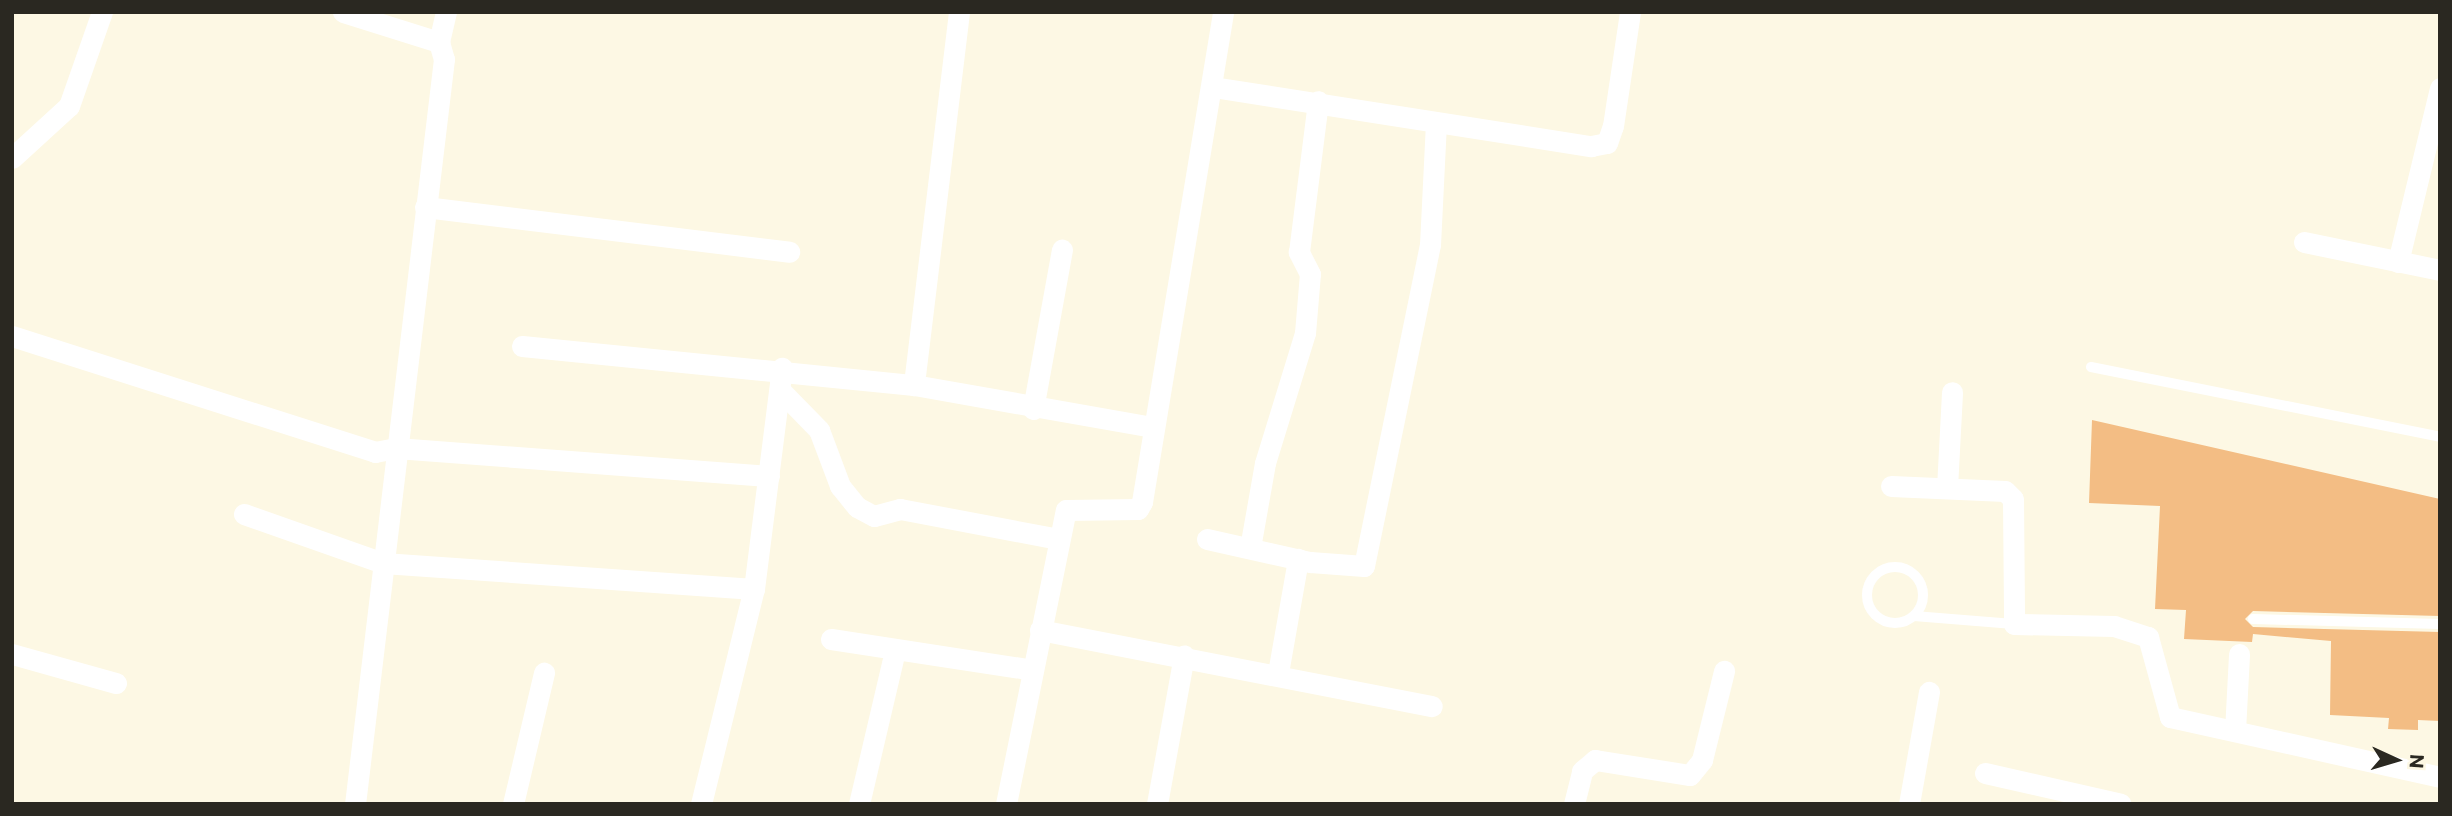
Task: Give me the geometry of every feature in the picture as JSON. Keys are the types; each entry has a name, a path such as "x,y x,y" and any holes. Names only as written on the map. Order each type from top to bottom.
{"street":[{"path":"12,158 69,106 102,12"},
{"path":"343,12 439,42"},
{"path":"355,804 444,60 439,42 446,12"},
{"path":"915,385 959,12"},
{"path":"1006,804 1059,539 1071,506 1138,509 1213,87 1223,12"},
{"path":"1213,87 1318,101 1436,123 1607,143 1630,12"},
{"path":"2398,262 2440,88"},
{"path":"1250,548 1265,463 1304,333 1310,274 1299,252 1318,101"},
{"path":"1207,539 1359,570 1367,559 1430,245 1436,123"},
{"path":"425,207 789,252"},
{"path":"2304,242 2440,270"},
{"path":"1033,409 1062,250"},
{"path":"12,336 375,452 396,448 769,476"},
{"path":"522,346 782,368 915,385 1033,409 1152,427"},
{"path":"702,804 754,589 782,368"},
{"path":"780,390 819,430 841,486 857,507 874,516 900,509 1059,539"},
{"path":"1947,488 1952,392"},
{"path":"1891,486 2005,491 2013,499 2014,624 2132,628 2148,638 2164,712 2235,731 2437,775"},
{"path":"244,514 383,563 754,589"},
{"path":"1278,673 1298,559"},
{"path":"1040,630 1278,673 1432,706"},
{"path":"831,639 1033,670"},
{"path":"859,804 895,650"},
{"path":"12,654 116,683"},
{"path":"2235,731 2239,654"},
{"path":"1157,804 1184,655"},
{"path":"1574,804 1582,771 1595,760 1690,775 1702,760 1724,671"},
{"path":"513,804 544,673"},
{"path":"1909,804 1929,692"},
{"path":"1985,773 2121,804"}],"lane":[{"path":"2091,367 2440,437"},
{"path":"1914,616 1924,601 1915,574 1894,567 1874,576 1867,604 1875,616 1889,624 1914,616 2014,624"},
{"path":"2253,619 2440,624"}],"building":[{"path":"2092,420 2440,499 2440,616 2253,611 2245,619 2253,627 2440,632 2440,721 2418,720 2418,730 2388,729 2389,718 2330,715 2331,641 2253,634 2252,642 2184,639 2186,610 2155,609 2160,506 2089,503"}]}
